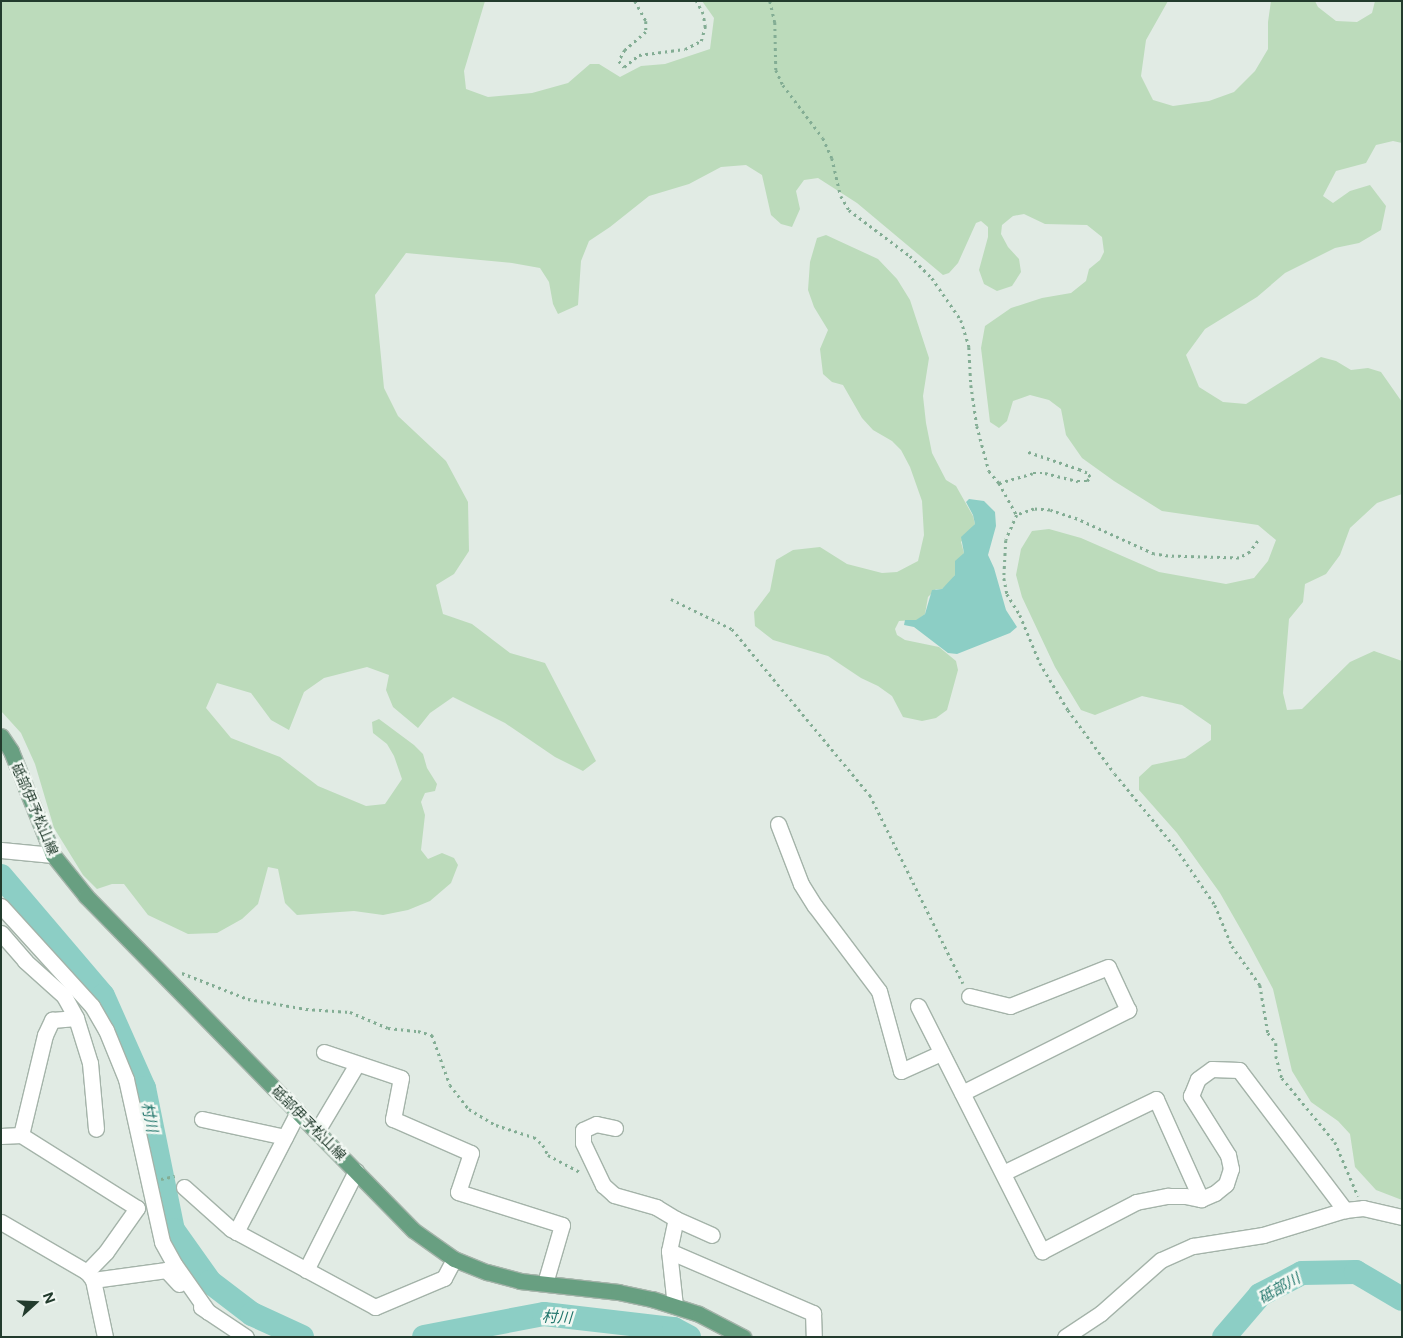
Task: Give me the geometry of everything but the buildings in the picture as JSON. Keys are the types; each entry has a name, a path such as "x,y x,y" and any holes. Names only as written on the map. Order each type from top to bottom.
{"main road":[{"name":"砥部伊予松山線","path":"1,736 11,751 53,855 86,896 414,1230 454,1259 487,1272 520,1281 618,1292 675,1306 699,1314 743,1337"}],"street":[{"path":"778,824 801,884 878,991 901,1071 940,1053"},
{"path":"1,850 53,855"},
{"path":"1,906 92,1006 106,1030 126,1079 162,1242 174,1265 208,1312"},
{"path":"14,920 1,931 25,961 64,996 76,1018 90,1063 96,1129"},
{"path":"962,1093 1128,1010 1108,967 1010,1006 969,996"},
{"path":"918,1006 940,1053 1042,1251 1136,1202 1168,1196 1201,1198 1215,1193 1226,1184 1231,1169 1228,1155 1191,1096 1198,1079 1212,1069 1239,1070 1345,1210"},
{"path":"21,1135 45,1035 52,1020 76,1018"},
{"path":"324,1052 401,1078 393,1119 471,1153 458,1192 562,1225 545,1283"},
{"path":"317,1131 357,1064"},
{"path":"1003,1173 1156,1099 1201,1198"},
{"path":"236,1232 298,1112"},
{"path":"202,1120 285,1137"},
{"path":"615,1128 596,1124 583,1130 583,1143 603,1185 614,1195 656,1207 676,1219 712,1235"},
{"path":"1,1136 21,1135 137,1208 90,1276 105,1337"},
{"path":"306,1270 356,1171"},
{"path":"184,1187 236,1232 375,1307 444,1278 454,1259"},
{"path":"1065,1337 1101,1314 1161,1260 1193,1246 1263,1235 1345,1210 1363,1208 1402,1217"},
{"path":"675,1306 670,1251 676,1219"},
{"path":"1,1222 90,1276 166,1270 191,1300 246,1337"},
{"path":"670,1251 813,1313 814,1337"}],"path":[{"path":"635,1 646,21 646,32 625,50 619,61 624,68 639,55 685,49 701,41 705,27 703,14 696,1"},
{"path":"770,1 775,22 776,70 783,85 823,138 832,158 841,196 849,210 910,256 932,278 961,320 967,333 971,385 981,446 989,471 999,483 1017,516"},
{"path":"999,483 1033,473 1046,473 1086,481 1090,477 1087,473 1080,470 1027,452"},
{"path":"1258,541 1250,552 1239,558 1181,558 1154,554 1077,519 1050,510 1034,509 1017,516 1006,540 1004,578 1007,594 1020,615 1040,664 1068,710 1115,774 1176,848 1214,905 1232,946 1260,985 1268,1034 1276,1043 1276,1056 1282,1078 1335,1142 1363,1208"},
{"path":"671,599 732,628 870,795 969,996"},
{"path":"170,983 180,972 248,999 306,1009 350,1012 388,1028 418,1031 432,1035 450,1085 469,1109 496,1125 534,1137 543,1145 548,1155 575,1170 590,1176 598,1176"}],"green space":[{"path":"1,1 485,1 464,71 466,89 488,97 532,93 568,83 590,64 599,64 620,77 641,66 665,64 710,49 714,18 702,1 1168,1 1146,40 1141,76 1153,100 1173,106 1209,101 1234,92 1255,71 1268,49 1268,22 1271,1 1315,1 1318,7 1336,21 1357,22 1372,13 1375,1 1402,1 1402,143 1393,141 1376,145 1366,163 1336,171 1323,196 1333,203 1350,191 1370,185 1386,206 1381,230 1359,243 1335,248 1285,273 1257,297 1205,329 1186,355 1199,387 1223,402 1246,404 1321,357 1336,361 1351,370 1368,368 1381,372 1402,402 1402,494 1377,503 1350,528 1340,555 1326,574 1305,584 1303,602 1289,619 1283,693 1287,710 1302,709 1350,662 1374,651 1402,661 1402,1200 1376,1190 1355,1167 1350,1134 1338,1121 1311,1102 1292,1071 1273,989 1248,942 1220,893 1177,833 1139,790 1139,777 1152,765 1185,758 1211,740 1211,725 1182,705 1142,696 1095,715 1081,710 1055,667 1022,597 1016,575 1021,549 1032,531 1049,529 1081,538 1159,572 1226,584 1254,578 1268,561 1276,540 1258,525 1162,511 1114,481 1082,458 1066,435 1061,409 1049,400 1030,395 1013,401 1007,421 999,428 990,422 981,348 985,326 1011,308 1042,298 1071,293 1086,281 1089,269 1100,260 1104,252 1102,237 1087,225 1045,224 1024,214 1013,216 1002,225 1001,234 1008,247 1019,259 1021,272 1012,286 997,291 984,284 979,270 988,237 988,227 981,221 976,223 958,263 949,273 943,275 857,203 818,178 804,180 796,191 800,209 792,227 781,224 771,215 762,175 746,165 721,167 689,184 649,196 589,241 581,261 578,305 558,314 553,304 549,282 540,268 512,263 406,253 375,295 384,388 398,416 446,461 468,502 469,551 454,574 436,585 443,614 472,624 510,653 545,663 596,761 583,771 555,757 505,723 453,697 430,713 418,728 393,707 386,690 389,675 367,667 324,678 304,692 289,730 271,720 251,693 217,683 206,708 231,738 280,757 318,786 366,806 385,804 402,779 394,756 387,744 373,733 372,722 379,719 414,745 423,754 427,768 437,784 435,791 425,793 421,802 425,815 421,850 428,859 442,853 454,858 458,865 451,883 430,901 408,910 383,915 354,911 297,915 285,903 278,869 268,867 258,904 242,919 217,933 188,934 148,915 124,884 112,884 97,889 83,875 54,828 35,764 21,733 1,711"},
{"path":"826,235 878,259 897,279 910,300 929,358 923,396 932,453 946,480 956,486 973,516 975,524 961,542 964,553 955,569 955,575 942,589 936,589 928,597 925,614 917,620 899,621 895,629 897,635 905,640 939,647 956,661 958,670 947,710 936,718 922,721 903,717 892,696 828,656 773,640 755,626 754,612 770,591 776,560 793,550 820,547 847,564 882,573 897,572 918,561 924,535 922,501 910,467 901,450 892,441 873,430 862,418 843,385 832,382 823,374 820,349 828,330 814,307 808,290 810,262 817,238"}],"water":[{"path":"969,499 984,501 995,512 996,526 988,555 994,568 1006,610 1017,627 1010,633 957,654 948,653 914,627 904,625 905,620 916,620 925,614 932,590 942,589 955,575 955,561 964,553 961,537 975,524 973,515 966,502"}],"waterway":[{"name":"村川","path":"1,876 103,996 144,1088 173,1230 210,1282 252,1314 302,1337"},
{"name":"砥部川","path":"1224,1337 1260,1295 1302,1273 1356,1272 1402,1299"},
{"name":"村川","path":"424,1337 544,1314 674,1329 689,1337"}]}
